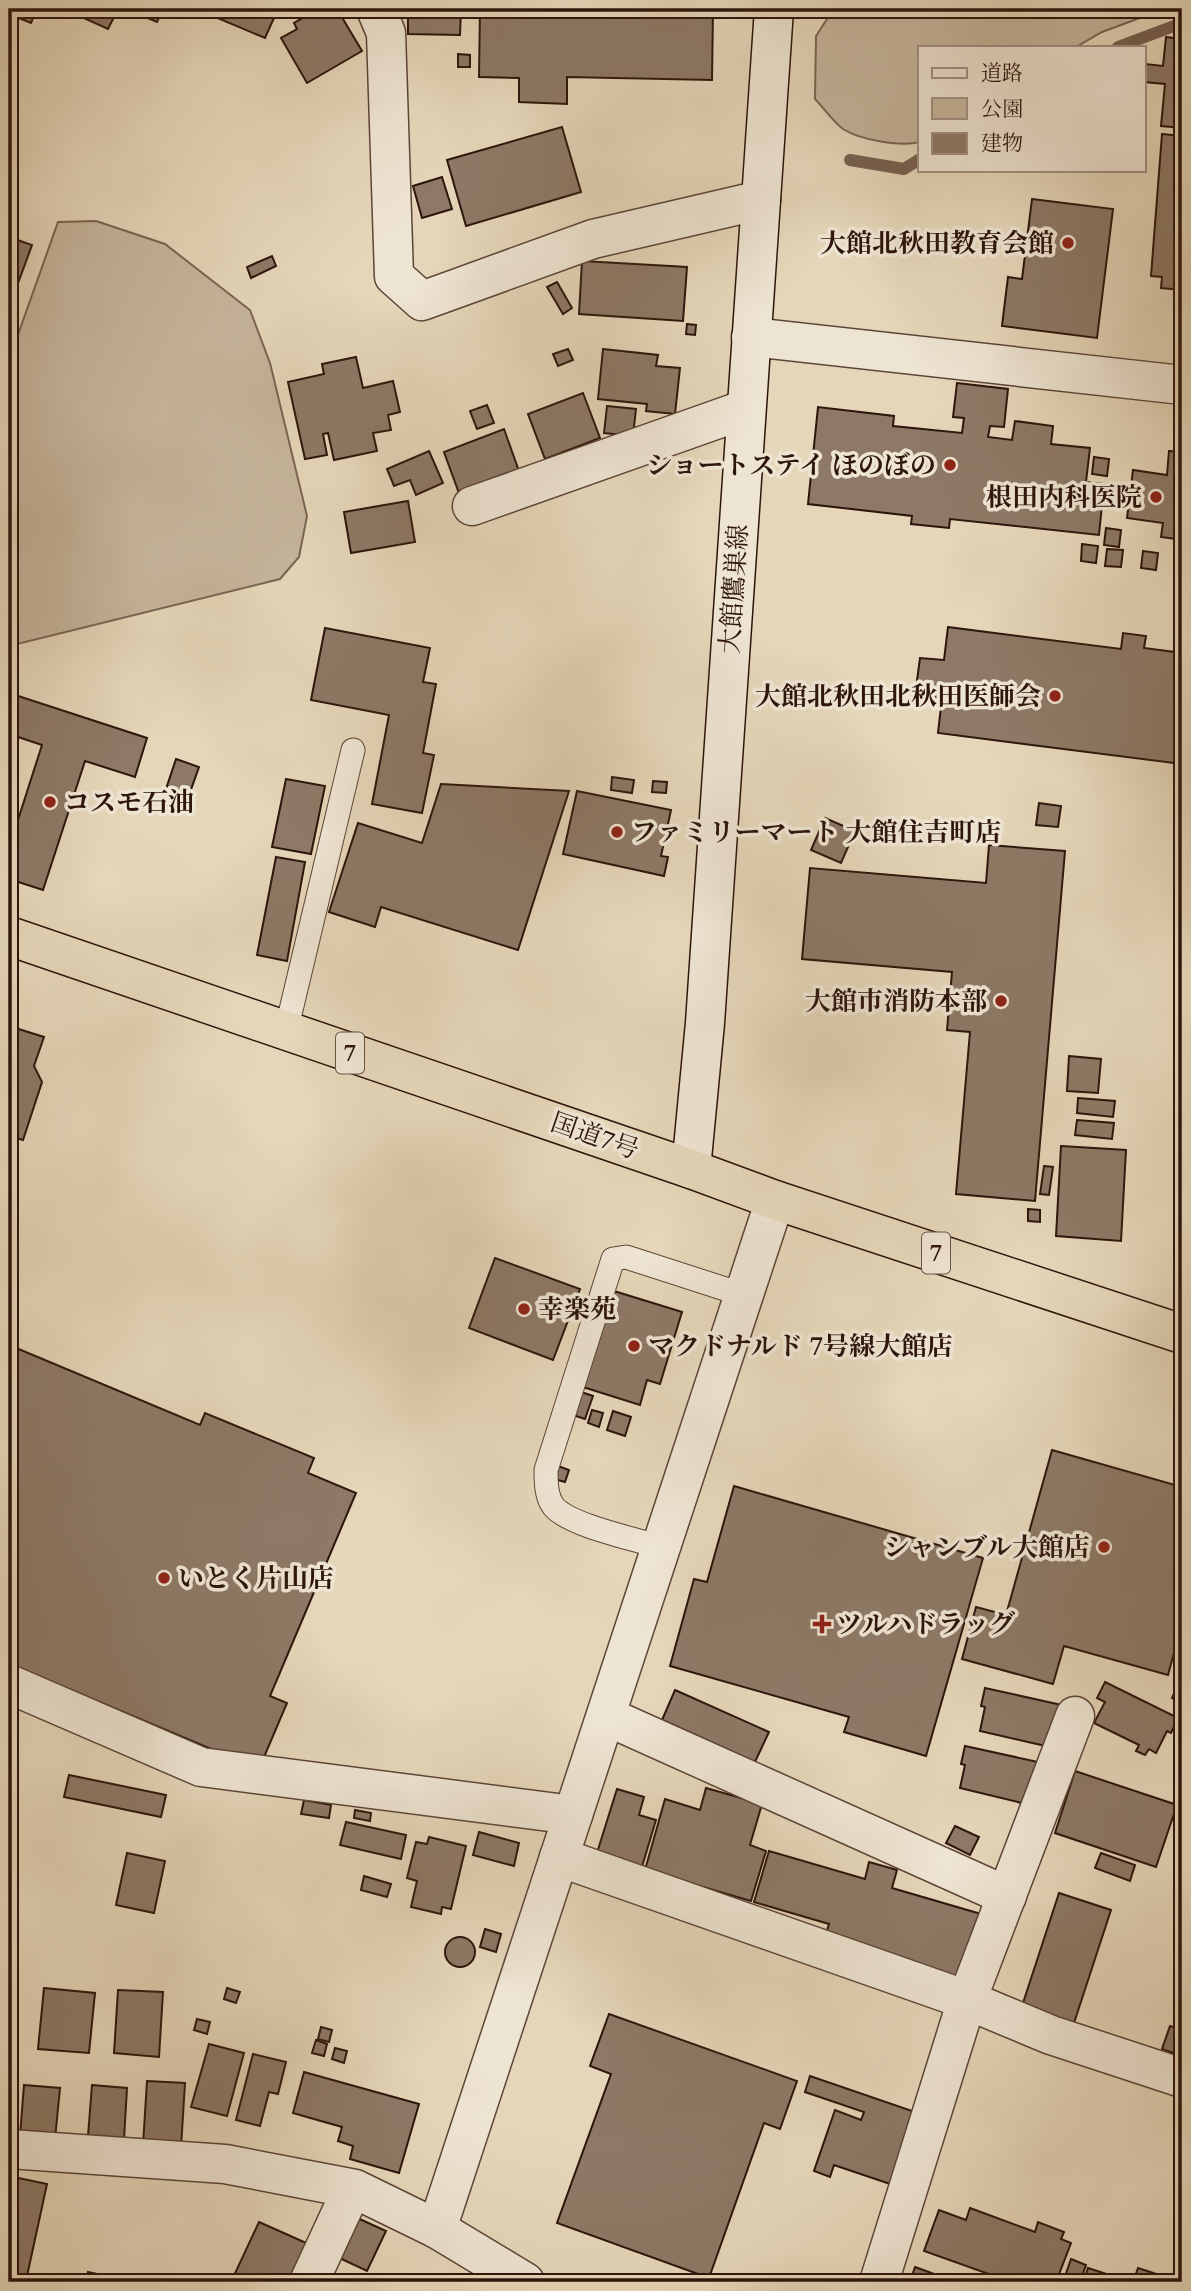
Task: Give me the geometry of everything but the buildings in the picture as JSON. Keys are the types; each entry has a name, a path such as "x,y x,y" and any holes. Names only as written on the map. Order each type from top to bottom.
{"highway":[{"name":"国道7号","path":"9,936 775,1200 1182,1334"}],"street":[{"path":"376,9 386,33 394,276 422,301 593,239 761,200"},
{"name":"大館鷹巣線","path":"691,1169 705,1023 774,9"},
{"path":"751,337 1182,386"},
{"path":"472,506 746,409"},
{"path":"437,2229 775,1200"},
{"path":"9,1684 201,1767 573,1815"},
{"path":"606,1716 1007,1896"},
{"path":"879,2282 967,2000 1075,1716"},
{"path":"559,1857 967,2000 1051,2035 1182,2078"},
{"path":"9,2149 225,2164 352,2189 437,2229 525,2282"},
{"path":"309,2282 352,2189"}],"lane":[{"path":"286,1031 353,750"},
{"path":"661,1547 570,1520 553,1506 546,1487 546,1470 613,1259 626,1257 744,1295"}],"green space":[{"path":"1164,9 1102,32 1078,46 918,46 918,142 902,144 850,133 836,123 815,99 816,36 833,10"},
{"path":"96,221 165,244 250,310 270,363 307,516 299,557 280,579 9,646 9,360 58,222"}],"waterway":[{"path":"1121,46 1182,23"},
{"path":"850,160 904,169 918,160"}],"place":[{"name":"大館北秋田教育会館","path":"1068,243"},
{"name":"ショートステイ ほのぼの","path":"950,465"},
{"name":"根田内科医院","path":"1156,497"},
{"name":"大館北秋田北秋田医師会","path":"1055,696"},
{"name":"コスモ石油","path":"50,802"},
{"name":"ファミリーマート 大館住吉町店","path":"617,832"},
{"name":"大館市消防本部","path":"1001,1001"},
{"name":"幸楽苑","path":"524,1309"},
{"name":"マクドナルド 7号線大館店","path":"634,1346"},
{"name":"シャンブル大館店","path":"1104,1547"},
{"name":"いとく片山店","path":"164,1578"},
{"name":"ツルハドラッグ","path":"822,1624"}]}
